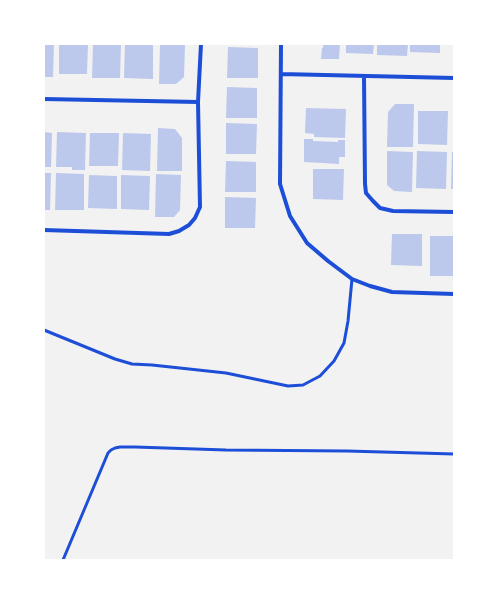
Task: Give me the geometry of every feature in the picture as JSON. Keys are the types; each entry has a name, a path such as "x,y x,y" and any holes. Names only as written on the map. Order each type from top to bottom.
{"street":[{"path":"44,230 169,234 179,231 189,225 195,218 200,207 198,102 201,44"},
{"path":"281,44 280,184 290,216 307,243 352,279 370,286 392,292 454,294"},
{"path":"281,74 454,78"},
{"path":"364,76 366,193 380,208 393,211 454,212"},
{"path":"44,98 198,102"}],"lane":[{"path":"44,330 115,359 132,364 226,373 288,386 303,385 320,376 334,361 344,343 348,321 352,279"},
{"path":"63,560 108,453 115,448 135,447 454,454"}],"building":[{"path":"44,44 54,44 53,77 44,77"},
{"path":"59,44 88,44 87,74 59,74"},
{"path":"93,44 121,44 120,78 92,78"},
{"path":"125,44 153,44 153,79 124,78"},
{"path":"160,44 185,45 184,77 176,84 159,84"},
{"path":"323,44 340,44 339,59 321,59"},
{"path":"346,44 374,44 373,54 346,53"},
{"path":"377,44 408,44 407,56 377,55"},
{"path":"410,44 440,44 440,53 410,52"},
{"path":"228,47 258,48 258,78 227,78"},
{"path":"227,87 257,88 257,118 226,118"},
{"path":"395,104 414,104 413,147 387,147 388,112"},
{"path":"306,108 346,109 345,138 314,137 314,134 305,133"},
{"path":"418,111 448,111 447,145 418,144"},
{"path":"226,123 257,124 256,154 226,154"},
{"path":"158,128 175,129 182,138 182,171 157,171"},
{"path":"44,132 52,133 51,167 44,167"},
{"path":"57,132 86,133 85,170 72,170 72,167 56,167"},
{"path":"90,133 119,133 118,166 89,166"},
{"path":"123,133 151,134 150,171 122,170"},
{"path":"304,139 313,139 313,141 338,142 338,140 345,140 345,157 339,157 339,164 304,162"},
{"path":"387,151 413,152 412,192 394,191 387,185"},
{"path":"417,151 447,152 446,189 416,188"},
{"path":"452,152 454,152 454,189 451,189"},
{"path":"226,161 256,162 256,192 225,192"},
{"path":"313,169 344,169 343,200 313,199"},
{"path":"44,173 51,173 50,210 44,210"},
{"path":"56,173 84,174 84,210 55,210"},
{"path":"156,174 181,175 180,210 174,217 155,217"},
{"path":"89,175 117,176 117,209 88,208"},
{"path":"121,175 150,176 149,210 121,209"},
{"path":"225,197 256,198 255,228 225,228"},
{"path":"392,234 422,234 422,266 391,265"},
{"path":"430,236 453,236 453,276 430,276"}]}
